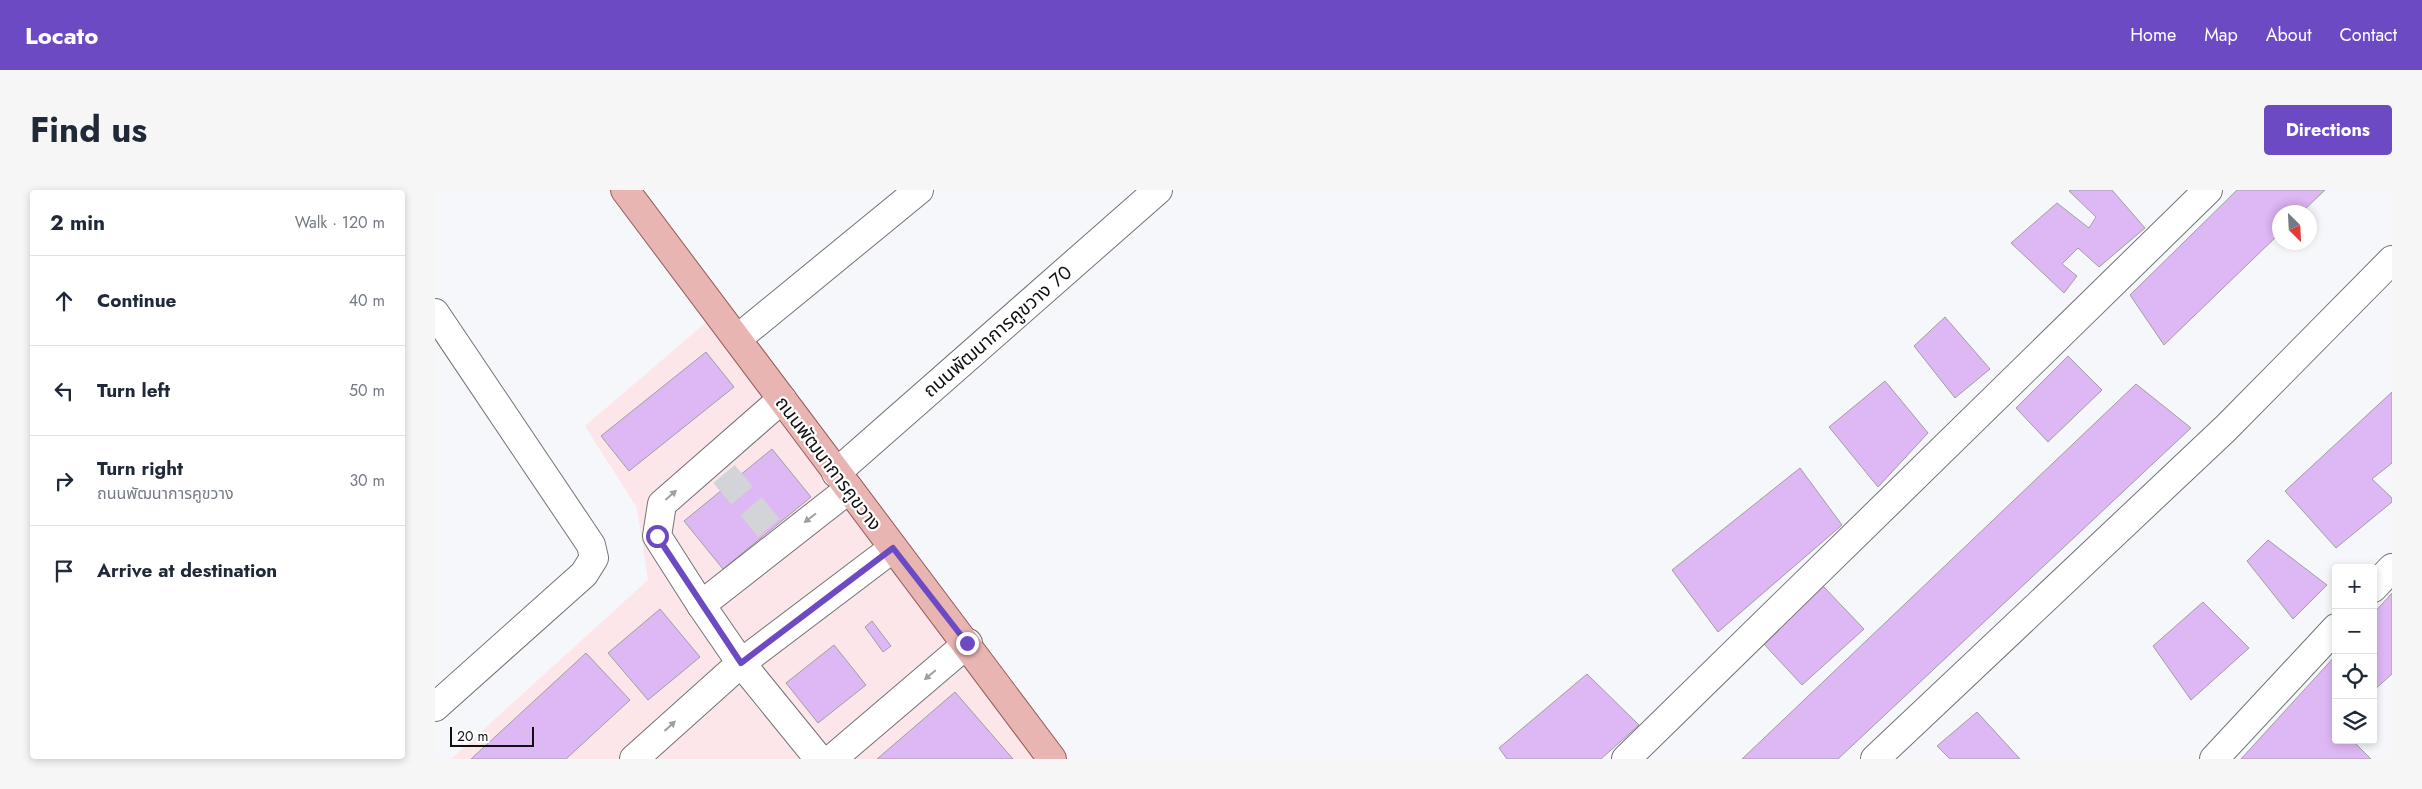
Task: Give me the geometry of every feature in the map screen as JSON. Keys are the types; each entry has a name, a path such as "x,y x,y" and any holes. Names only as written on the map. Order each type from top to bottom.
{"main road":[{"name":"ถนนพัฒนาการคูขวาง","path":"631,192 737,339 893,548 967,643 1052,759"}],"street":[{"path":"737,339 919,190"},
{"name":"ถนนพัฒนาการคูขวาง 70","path":"701,605 775,535 843,481 1158,190"},
{"path":"1626,759 2208,190"},
{"path":"1875,759 2226,428 2392,260"},
{"path":"435,313 591,545 595,558 584,574 435,708"},
{"path":"782,399 718,467 662,504 657,536 741,663 819,759"},
{"path":"634,759 741,663 893,548"},
{"path":"2377,584 2392,568"},
{"path":"2214,759 2332,632"},
{"path":"832,759 967,643"}],"shaded area":[{"path":"717,313 1052,759 451,759 648,580 637,508 585,426"}],"building":[{"path":"2112,190 2145,228 2099,267 2078,248 2062,264 2077,276 2064,293 2011,243 2057,203 2089,228 2096,217 2069,191"},
{"path":"2237,190 2325,190 2309,205 2272,205 2272,241 2164,345 2130,295"},
{"path":"1945,317 1990,369 1955,398 1914,346"},
{"path":"706,352 734,387 629,471 601,436"},
{"path":"2068,356 2102,390 2048,442 2016,408"},
{"path":"1885,381 1928,433 1878,487 1829,427"},
{"path":"2136,384 2191,428 1838,759 1742,759"},
{"path":"2392,392 2392,463 2372,479 2392,498 2392,502 2336,548 2285,491"},
{"path":"772,449 811,497 723,569 684,521"},
{"path":"1800,468 1842,525 1718,632 1672,570"},
{"path":"2268,540 2327,585 2293,619 2247,561"},
{"path":"1823,586 1864,629 1802,685 1762,642"},
{"path":"2392,593 2392,674 2377,687 2377,654 2377,610"},
{"path":"2203,602 2249,648 2191,700 2153,646"},
{"path":"660,609 700,657 648,700 608,653"},
{"path":"872,621 891,646 883,652 865,627"},
{"path":"834,645 866,685 818,723 786,683"},
{"path":"586,653 630,700 566,759 471,759"},
{"path":"2332,659 2332,744 2356,744 2371,759 2241,759"},
{"path":"1587,674 1639,725 1601,759 1507,759 1499,748"},
{"path":"955,692 1013,759 877,759"},
{"path":"1977,712 2020,759 1950,759 1937,746"}],"tunnel":[{"path":"724,474 770,529"}],"route":[{"path":"657,536 741,663 893,548 967,643"}]}
